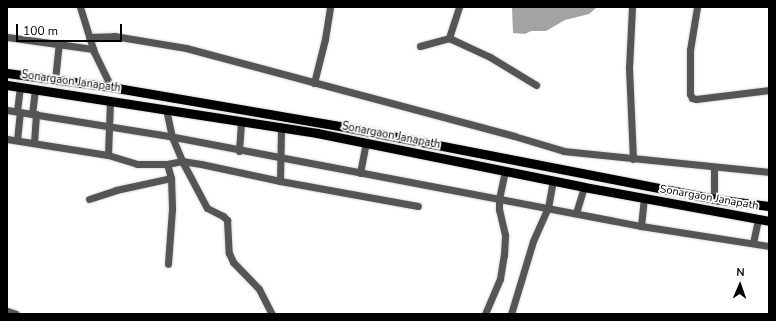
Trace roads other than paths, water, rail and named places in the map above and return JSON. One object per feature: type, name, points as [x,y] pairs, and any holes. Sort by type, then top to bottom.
[{"type":"main road","name":"Sonargaon Janapath","points":[[7,73],[111,88],[350,128],[714,199],[769,206]]},
{"type":"main road","name":"Sonargaon Janapath","points":[[7,85],[241,121],[366,143],[553,181],[769,221]]},
{"type":"main road","points":[[166,109],[167,97]]},
{"type":"street","points":[[80,7],[93,49],[111,88]]},
{"type":"street","points":[[314,83],[325,39],[330,7]]},
{"type":"street","points":[[449,38],[459,7]]},
{"type":"street","points":[[632,7],[629,68],[633,159]]},
{"type":"street","points":[[697,7],[690,50],[690,94],[692,98],[696,99],[769,90]]},
{"type":"street","points":[[89,37],[114,36],[186,48],[514,136],[564,151],[769,172]]},
{"type":"street","points":[[7,38],[93,49]]},
{"type":"street","points":[[420,46],[449,38],[490,57],[536,85]]},
{"type":"street","points":[[54,80],[59,44]]},
{"type":"street","points":[[17,140],[20,87]]},
{"type":"street","points":[[34,143],[35,89]]},
{"type":"street","points":[[108,154],[110,100]]},
{"type":"street","points":[[166,109],[172,137],[182,161],[206,208],[225,218],[229,253],[233,262],[259,289],[272,314]]},
{"type":"street","points":[[7,110],[172,137],[641,226],[769,246]]},
{"type":"street","points":[[240,151],[241,121]]},
{"type":"street","points":[[280,181],[281,128]]},
{"type":"street","points":[[7,139],[108,154],[137,164],[167,164],[182,161],[280,181],[418,206]]},
{"type":"street","points":[[360,173],[366,143]]},
{"type":"street","points":[[167,164],[170,178],[172,209],[168,264]]},
{"type":"street","points":[[714,167],[714,199]]},
{"type":"street","points":[[485,314],[500,279],[504,255],[505,235],[499,210],[499,199],[506,171]]},
{"type":"street","points":[[89,199],[116,190],[170,178]]},
{"type":"street","points":[[511,314],[533,241],[548,208],[553,181]]},
{"type":"street","points":[[576,213],[584,187]]},
{"type":"street","points":[[641,226],[644,198]]},
{"type":"street","points":[[753,243],[758,219]]},
{"type":"street","points":[[7,311],[16,314]]}]
